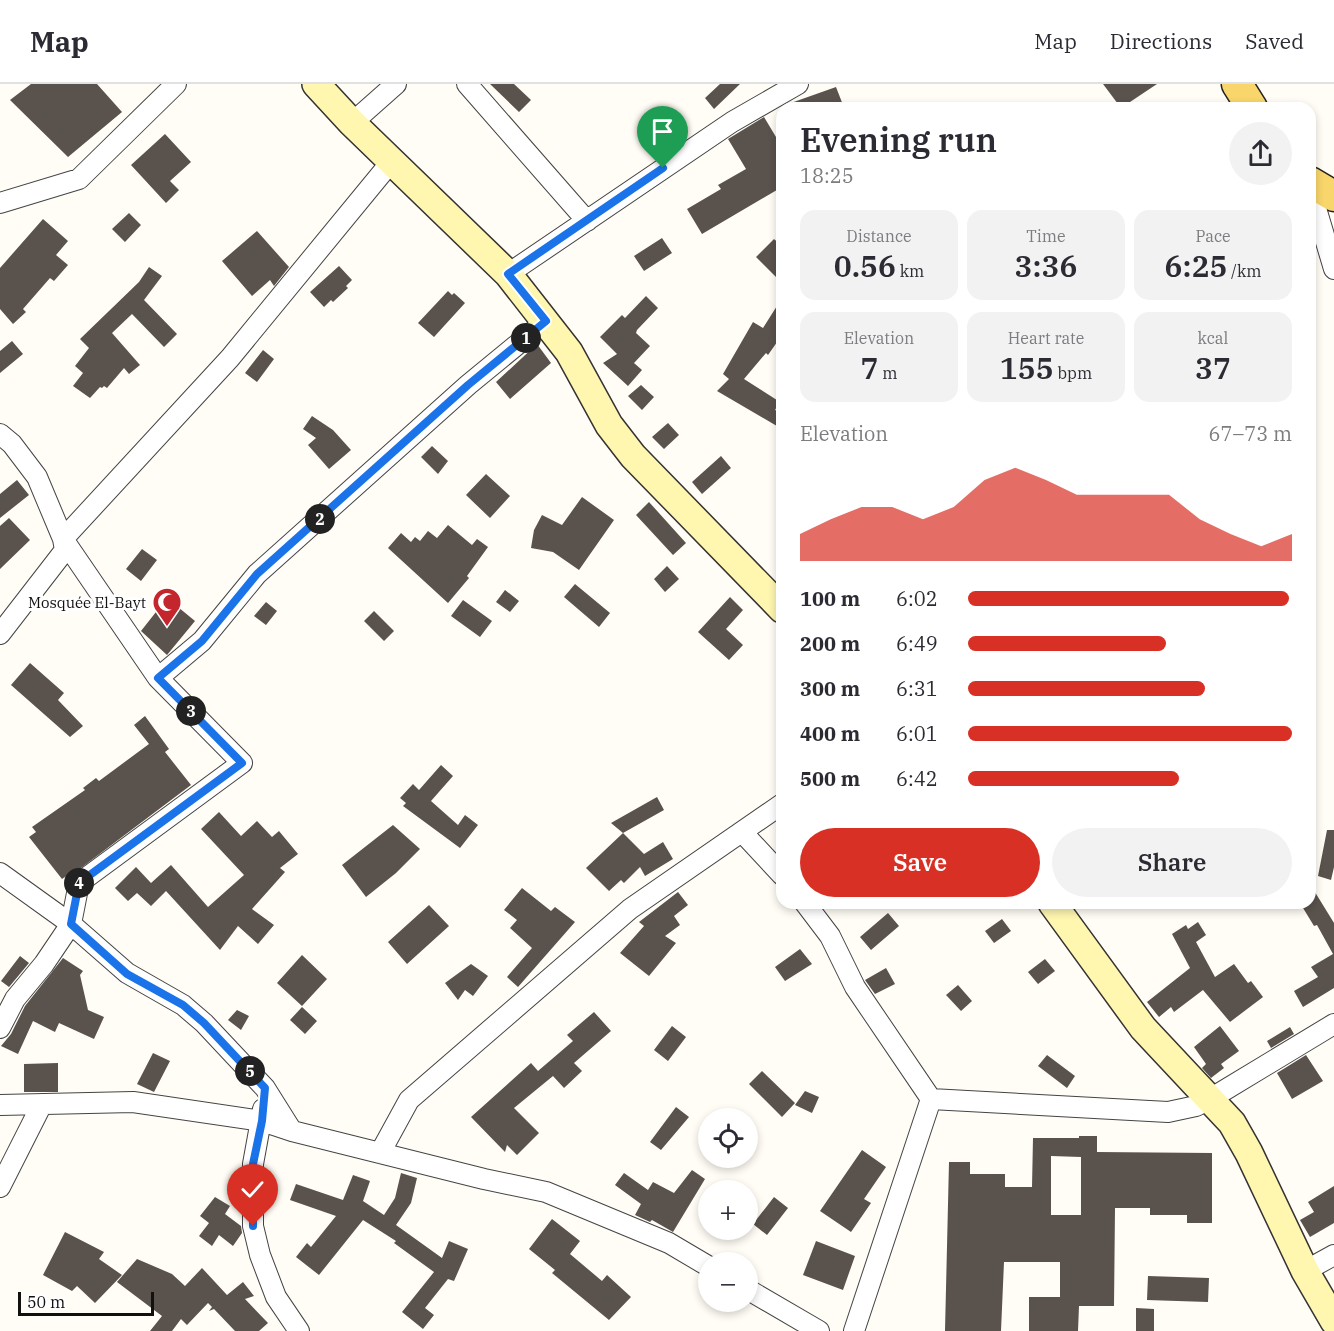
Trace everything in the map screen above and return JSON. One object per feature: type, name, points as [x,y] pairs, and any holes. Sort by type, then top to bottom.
[{"type":"main road","points":[[1237,84],[1248,102]]},
{"type":"main road","points":[[1316,186],[1334,196]]},
{"type":"street","points":[[0,203],[79,179],[176,84]]},
{"type":"street","points":[[316,84],[391,162],[508,274],[569,352],[609,425],[633,456],[776,603]]},
{"type":"street","points":[[352,123],[396,84]]},
{"type":"street","points":[[467,84],[587,221]]},
{"type":"street","points":[[508,274],[732,122],[796,84]]},
{"type":"street","points":[[63,538],[230,358],[391,162]]},
{"type":"street","points":[[1316,208],[1334,269]]},
{"type":"street","points":[[158,678],[202,641],[257,574],[468,385],[546,321]]},
{"type":"street","points":[[0,434],[12,444],[37,477],[63,538],[158,678],[242,763],[79,883],[71,924],[15,999],[0,1028]]},
{"type":"street","points":[[0,634],[65,550],[63,538]]},
{"type":"street","points":[[380,1153],[409,1100],[630,909],[776,808]]},
{"type":"street","points":[[742,832],[776,869]]},
{"type":"street","points":[[0,873],[71,924],[127,974],[183,1005],[204,1023],[265,1088],[292,1131]]},
{"type":"street","points":[[810,909],[830,936],[855,987],[931,1099]]},
{"type":"street","points":[[1056,909],[1143,1028],[1232,1123],[1249,1153],[1305,1271],[1334,1321]]},
{"type":"street","points":[[931,1099],[1168,1112],[1196,1106],[1210,1099],[1334,1024]]},
{"type":"street","points":[[265,1088],[262,1121],[253,1164],[253,1226],[260,1255],[276,1297],[299,1331]]},
{"type":"street","points":[[854,1331],[931,1099]]},
{"type":"street","points":[[0,1105],[133,1102],[262,1121],[292,1131],[484,1179],[546,1192],[669,1243],[698,1260]]},
{"type":"street","points":[[0,1187],[42,1104]]},
{"type":"street","points":[[1305,1271],[1334,1255]]},
{"type":"street","points":[[758,1295],[819,1331]]},
{"type":"building","points":[[31,84],[97,84],[122,112],[68,157],[10,100]]},
{"type":"building","points":[[490,84],[514,84],[531,100],[519,112]]},
{"type":"building","points":[[720,84],[740,84],[714,109],[705,98]]},
{"type":"building","points":[[1103,84],[1157,84],[1130,102],[1116,102]]},
{"type":"building","points":[[836,87],[842,102],[794,102]]},
{"type":"building","points":[[764,117],[776,137],[776,191],[702,234],[687,209],[721,189],[718,185],[746,169],[728,139]]},
{"type":"building","points":[[165,134],[191,162],[170,181],[179,190],[166,203],[131,165]]},
{"type":"building","points":[[129,213],[141,225],[125,242],[112,229]]},
{"type":"building","points":[[43,219],[68,241],[56,255],[68,265],[54,281],[50,278],[23,309],[26,312],[13,324],[0,309],[0,268]]},
{"type":"building","points":[[257,231],[289,267],[274,286],[270,280],[252,296],[222,261]]},
{"type":"building","points":[[662,238],[672,253],[644,271],[634,256]]},
{"type":"building","points":[[774,239],[776,241],[776,277],[756,257]]},
{"type":"building","points":[[339,266],[352,280],[346,286],[348,288],[324,307],[310,292]]},
{"type":"building","points":[[149,267],[162,276],[144,300],[177,334],[164,347],[132,314],[112,333],[140,365],[129,374],[124,368],[107,388],[100,387],[90,398],[73,386],[83,373],[75,366],[89,348],[80,339],[139,282]]},
{"type":"building","points":[[448,291],[452,295],[454,293],[465,303],[434,337],[418,323]]},
{"type":"building","points":[[646,296],[658,308],[637,330],[636,333],[650,346],[634,363],[642,370],[628,386],[603,363],[617,354],[600,337],[622,315],[625,318]]},
{"type":"building","points":[[776,307],[776,344],[744,379],[776,399],[776,425],[717,391],[729,379],[723,374],[753,322],[763,328]]},
{"type":"building","points":[[12,341],[23,354],[0,373],[0,351]]},
{"type":"building","points":[[537,344],[551,363],[510,399],[496,382]]},
{"type":"building","points":[[263,350],[274,359],[257,382],[245,373]]},
{"type":"building","points":[[641,385],[654,397],[642,410],[628,396]]},
{"type":"building","points":[[312,416],[333,430],[351,450],[329,469],[308,445],[316,438],[303,429]]},
{"type":"building","points":[[668,423],[679,435],[664,449],[652,437]]},
{"type":"building","points":[[432,446],[448,461],[438,474],[421,457]]},
{"type":"building","points":[[721,456],[731,468],[702,494],[692,482]]},
{"type":"building","points":[[486,474],[510,496],[490,518],[466,495]]},
{"type":"building","points":[[17,480],[29,495],[0,518],[0,494]]},
{"type":"building","points":[[582,497],[614,520],[579,570],[553,552],[531,548],[534,530],[542,515],[562,525]]},
{"type":"building","points":[[649,502],[686,543],[673,555],[636,515]]},
{"type":"building","points":[[9,518],[30,540],[0,569],[0,526]]},
{"type":"building","points":[[448,525],[472,545],[477,539],[488,547],[467,576],[469,578],[448,603],[388,548],[401,533],[411,542],[415,537],[420,541],[428,531],[437,538]]},
{"type":"building","points":[[142,549],[157,560],[141,581],[126,569]]},
{"type":"building","points":[[667,566],[679,579],[665,592],[654,579]]},
{"type":"building","points":[[575,584],[610,613],[599,627],[564,597]]},
{"type":"building","points":[[505,590],[519,601],[510,612],[496,602]]},
{"type":"building","points":[[730,597],[743,610],[726,629],[743,645],[729,660],[698,632]]},
{"type":"building","name":"Mosquée El-Bayt","points":[[167,598],[195,621],[167,655],[141,631]]},
{"type":"building","points":[[463,600],[492,621],[480,637],[451,616]]},
{"type":"building","points":[[266,602],[277,611],[266,625],[254,616]]},
{"type":"building","points":[[374,611],[394,631],[384,641],[364,621]]},
{"type":"building","points":[[30,663],[64,693],[58,700],[83,726],[70,737],[11,685]]},
{"type":"building","points":[[145,716],[169,749],[165,752],[191,785],[69,877],[68,875],[62,879],[29,837],[36,832],[32,827],[85,790],[83,788],[96,778],[99,781],[149,744],[134,725]]},
{"type":"building","points":[[441,765],[453,776],[431,801],[458,825],[465,815],[478,825],[460,848],[403,806],[406,803],[400,798],[413,784],[419,790]]},
{"type":"building","points":[[657,797],[664,810],[623,833],[611,823]]},
{"type":"building","points":[[219,812],[241,836],[257,821],[272,837],[279,831],[298,854],[280,868],[285,872],[252,909],[274,925],[258,944],[238,926],[220,950],[166,891],[151,906],[137,893],[128,901],[115,888],[136,867],[151,883],[171,865],[208,907],[244,875],[201,829]]},
{"type":"building","points":[[393,825],[420,849],[396,873],[366,897],[342,865]]},
{"type":"building","points":[[1327,830],[1334,830],[1334,867],[1331,880],[1318,876]]},
{"type":"building","points":[[623,833],[644,854],[663,842],[673,859],[645,876],[640,867],[624,883],[621,880],[609,891],[586,868]]},
{"type":"building","points":[[522,888],[551,911],[555,907],[575,922],[518,987],[507,977],[532,948],[510,928],[517,920],[504,910]]},
{"type":"building","points":[[678,892],[688,905],[674,916],[680,925],[665,936],[676,943],[649,976],[620,953],[644,926],[639,922]]},
{"type":"building","points":[[1316,894],[1334,923],[1334,988],[1303,1007],[1294,991],[1318,977],[1311,967],[1333,954],[1317,925],[1314,926],[1304,909],[1316,909]]},
{"type":"building","points":[[429,905],[449,926],[407,964],[388,942]]},
{"type":"building","points":[[888,913],[899,926],[871,950],[860,937]]},
{"type":"building","points":[[1002,919],[1011,931],[994,943],[985,931]]},
{"type":"building","points":[[1198,922],[1206,935],[1196,942],[1215,977],[1234,964],[1248,983],[1251,981],[1263,997],[1230,1022],[1203,990],[1174,1012],[1171,1007],[1159,1017],[1147,1002],[1190,968],[1172,934],[1186,925],[1188,929]]},
{"type":"building","points":[[800,949],[812,964],[785,981],[775,967]]},
{"type":"building","points":[[302,955],[327,979],[302,1006],[277,983]]},
{"type":"building","points":[[20,956],[29,963],[9,987],[1,981]]},
{"type":"building","points":[[63,958],[83,971],[80,975],[88,1010],[104,1017],[94,1039],[59,1023],[55,1032],[33,1021],[18,1054],[1,1046],[11,1034],[25,1006]]},
{"type":"building","points":[[1045,959],[1055,971],[1038,984],[1028,972]]},
{"type":"building","points":[[471,964],[488,976],[473,996],[465,990],[458,1000],[445,983]]},
{"type":"building","points":[[886,968],[895,984],[875,994],[865,980]]},
{"type":"building","points":[[958,985],[972,1001],[961,1011],[946,995]]},
{"type":"building","points":[[302,1007],[317,1021],[305,1034],[290,1020]]},
{"type":"building","points":[[237,1010],[249,1016],[241,1030],[228,1020]]},
{"type":"building","points":[[594,1012],[611,1031],[574,1063],[582,1071],[564,1088],[553,1076],[514,1108],[539,1133],[517,1155],[507,1145],[505,1152],[471,1117],[531,1063],[538,1071],[573,1041],[567,1035]]},
{"type":"building","points":[[672,1026],[686,1037],[668,1061],[654,1050]]},
{"type":"building","points":[[1220,1026],[1239,1051],[1221,1064],[1224,1068],[1211,1078],[1202,1068],[1206,1064],[1194,1047]]},
{"type":"building","points":[[1290,1027],[1294,1034],[1271,1048],[1267,1041]]},
{"type":"building","points":[[153,1053],[170,1061],[154,1092],[137,1084]]},
{"type":"building","points":[[1047,1055],[1075,1076],[1067,1088],[1038,1066]]},
{"type":"building","points":[[1306,1055],[1323,1081],[1292,1099],[1277,1073]]},
{"type":"building","points":[[58,1063],[58,1092],[24,1092],[24,1064]]},
{"type":"building","points":[[762,1071],[795,1103],[782,1117],[749,1084]]},
{"type":"building","points":[[805,1091],[819,1097],[812,1113],[795,1105]]},
{"type":"building","points":[[676,1107],[689,1117],[661,1150],[650,1142]]},
{"type":"building","points":[[1079,1136],[1097,1136],[1097,1152],[1212,1153],[1212,1223],[1187,1223],[1187,1215],[1150,1215],[1150,1208],[1115,1208],[1114,1306],[1079,1306],[1078,1331],[1029,1331],[1029,1297],[1060,1297],[1060,1262],[1004,1262],[1001,1331],[945,1331],[949,1162],[970,1162],[970,1174],[1005,1174],[1005,1187],[1032,1187],[1033,1138],[1079,1138]],"holes":[[[1051,1156],[1081,1157],[1081,1215],[1051,1215]]]},
{"type":"building","points":[[862,1150],[886,1167],[864,1199],[871,1203],[851,1232],[820,1211]]},
{"type":"building","points":[[692,1170],[705,1179],[698,1180],[698,1191],[673,1232],[652,1220],[650,1222],[635,1215],[641,1204],[615,1185],[624,1173],[648,1190],[653,1182],[674,1193]]},
{"type":"building","points":[[401,1173],[417,1178],[411,1203],[396,1225],[442,1258],[449,1241],[468,1249],[454,1281],[448,1279],[425,1308],[434,1315],[423,1329],[402,1312],[434,1272],[394,1243],[396,1241],[363,1220],[319,1275],[296,1257],[307,1243],[311,1247],[336,1216],[290,1200],[296,1184],[343,1200],[353,1175],[370,1181],[363,1201],[384,1215],[395,1198]]},
{"type":"building","points":[[1334,1186],[1334,1223],[1310,1237],[1300,1220],[1314,1212],[1308,1202]]},
{"type":"building","points":[[215,1197],[230,1206],[225,1214],[241,1226],[242,1233],[233,1246],[219,1235],[212,1246],[199,1236],[209,1223],[200,1216]]},
{"type":"building","points":[[774,1197],[788,1208],[767,1235],[758,1228],[758,1218]]},
{"type":"building","points":[[552,1219],[580,1241],[570,1254],[602,1281],[607,1275],[631,1297],[609,1320],[552,1273],[555,1270],[529,1249]]},
{"type":"building","points":[[65,1232],[104,1252],[99,1259],[122,1275],[95,1303],[77,1286],[72,1291],[43,1275]]},
{"type":"building","points":[[816,1241],[855,1256],[843,1290],[803,1275]]},
{"type":"building","points":[[137,1259],[172,1274],[185,1286],[202,1268],[227,1295],[243,1282],[254,1296],[245,1299],[268,1323],[259,1331],[235,1331],[214,1309],[209,1311],[212,1307],[208,1303],[187,1325],[181,1319],[172,1331],[150,1331],[162,1316],[117,1282]]},
{"type":"building","points":[[1148,1276],[1209,1278],[1208,1302],[1147,1300]]},
{"type":"building","points":[[1136,1308],[1154,1309],[1154,1331],[1136,1331]]},
{"type":"place","name":"Mosquée El-Bayt","points":[[167,628]]},
{"type":"route","points":[[253,1226],[253,1164],[262,1121],[265,1088],[204,1023],[183,1005],[127,974],[71,924],[79,883],[242,763],[158,678],[202,641],[257,574],[281,555],[468,385],[546,321],[508,274],[663,168]]}]
